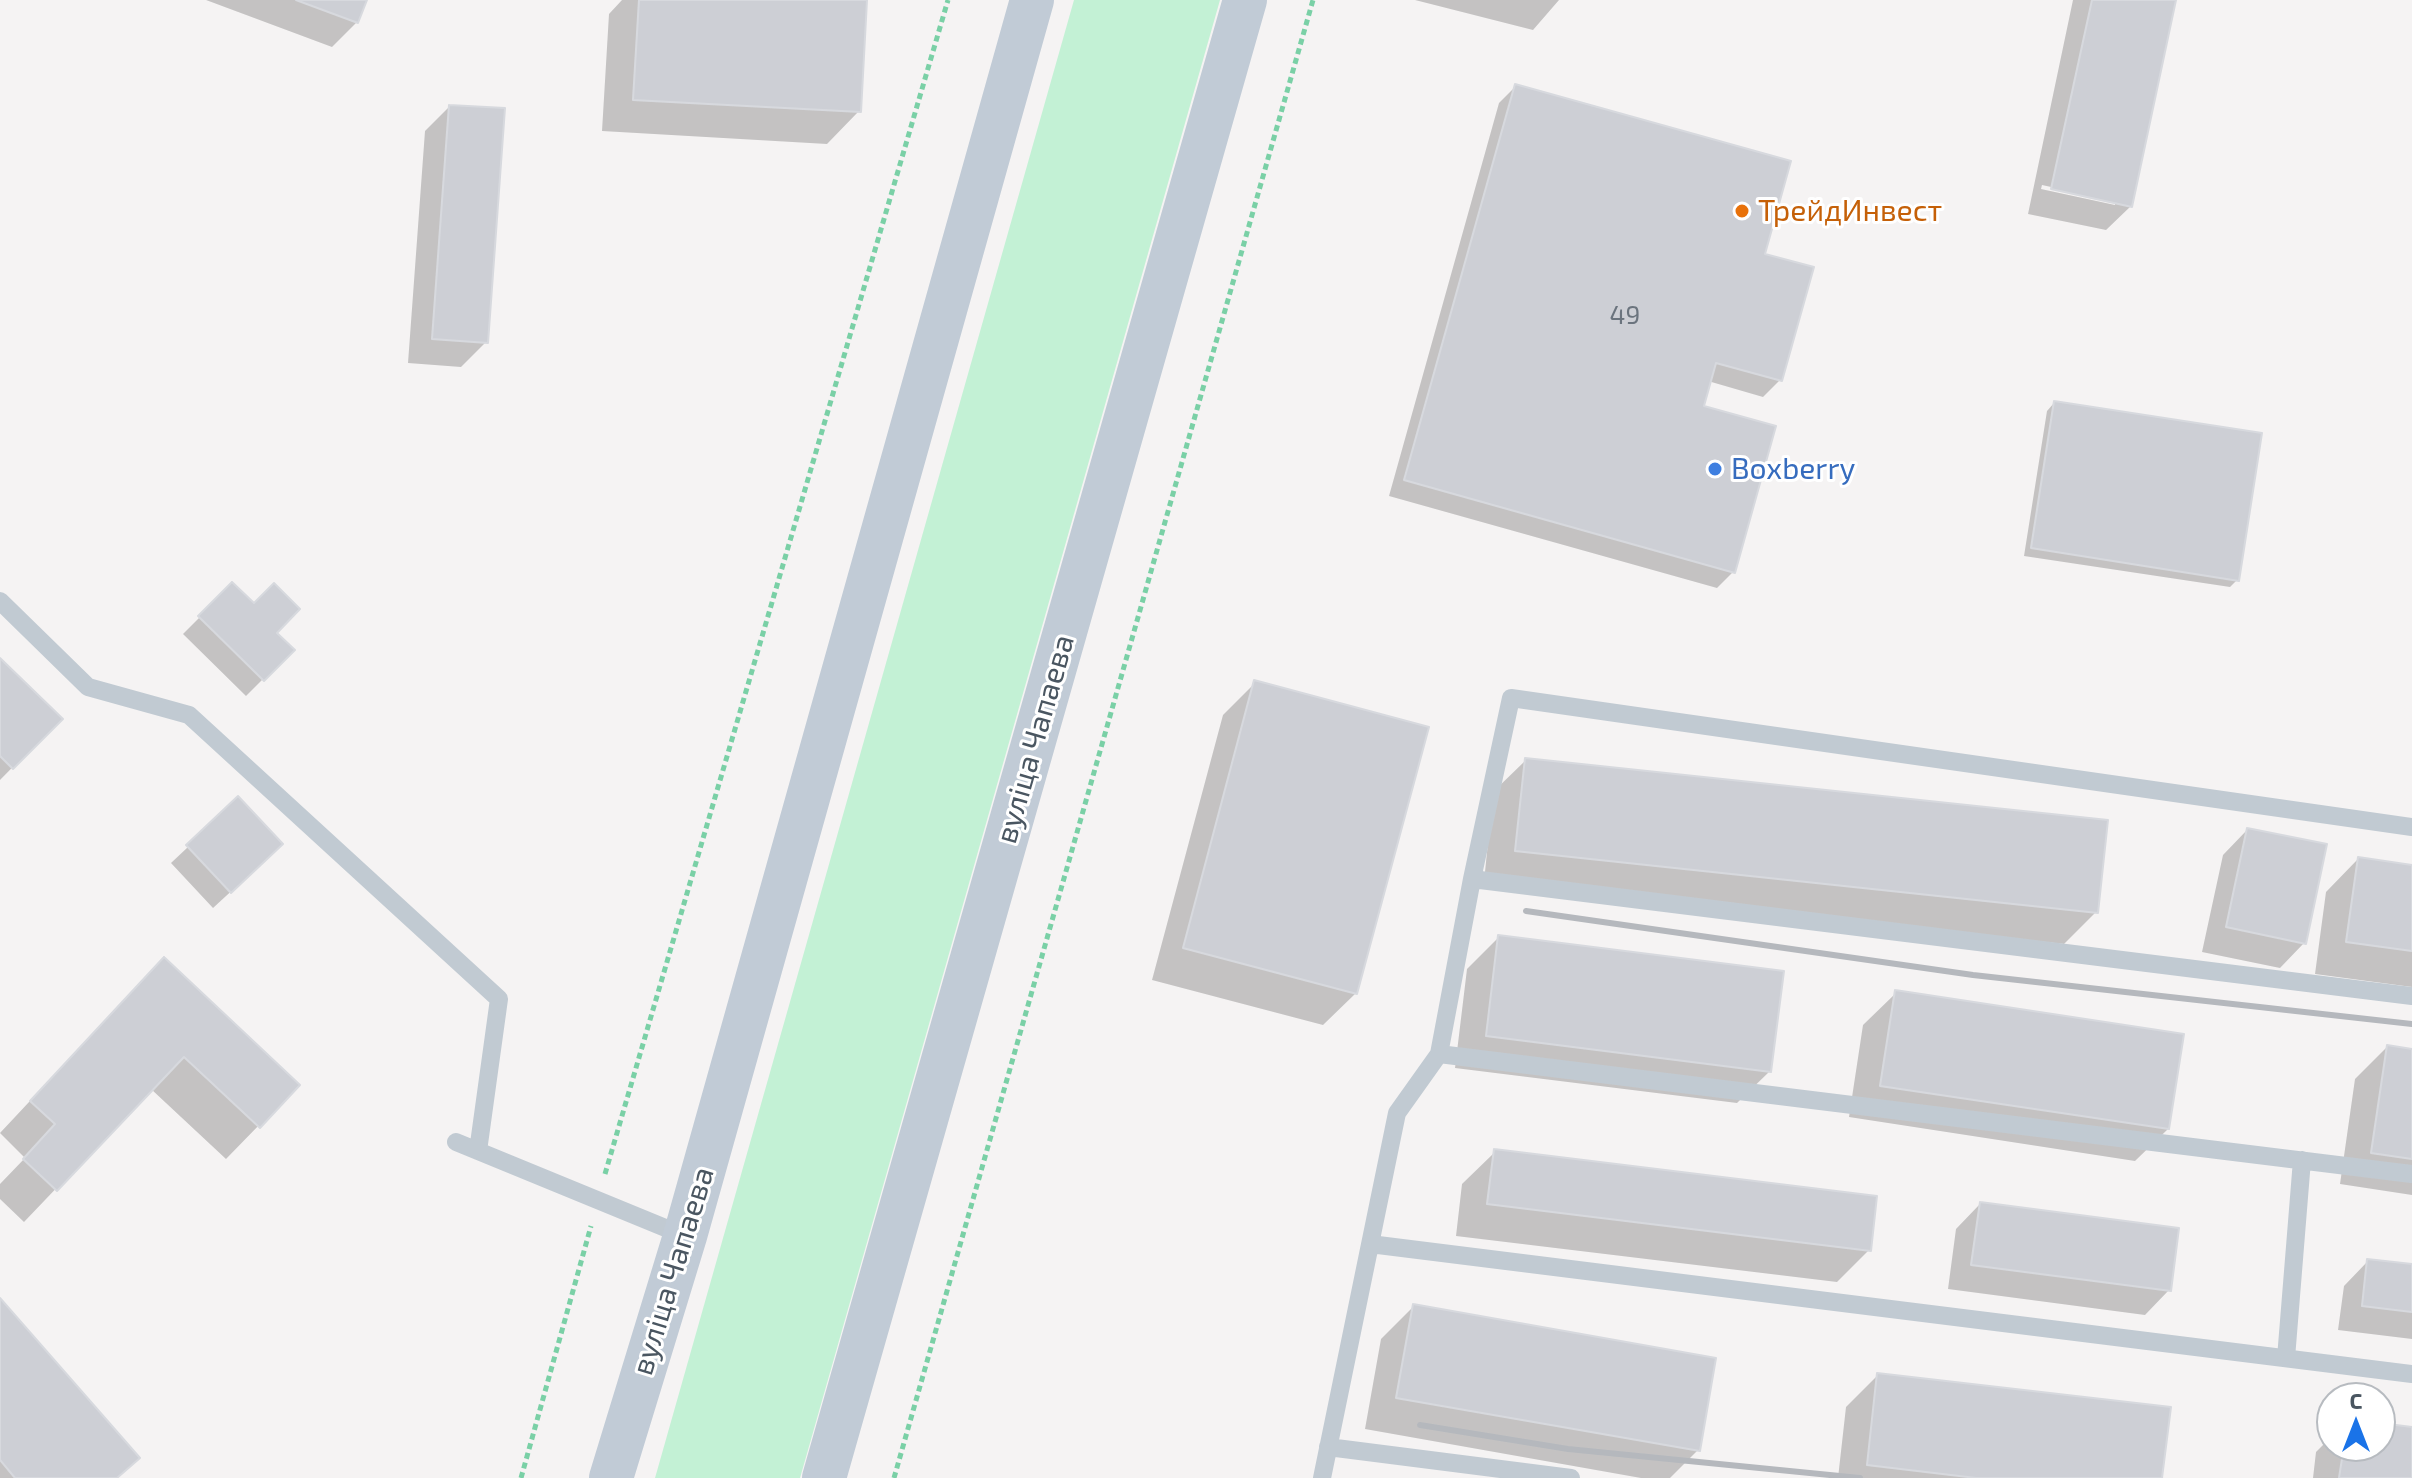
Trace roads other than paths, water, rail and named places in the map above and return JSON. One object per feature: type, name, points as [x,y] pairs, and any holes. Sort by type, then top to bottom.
[{"type":"main road","name":"вуліца Чапаева","points":[[611,1478],[685,1236],[1032,0]]},
{"type":"main road","name":"вуліца Чапаева","points":[[824,1478],[1245,0]]},
{"type":"lane","points":[[0,601],[88,687],[189,715],[499,999],[478,1151]]},
{"type":"lane","points":[[1322,1478],[1397,1113],[1439,1054],[1511,698],[2412,827]]},
{"type":"lane","points":[[1472,879],[2412,996]]},
{"type":"lane","points":[[1439,1054],[2412,1174]]},
{"type":"lane","points":[[456,1142],[685,1236]]},
{"type":"lane","points":[[2286,1358],[2302,1160]]},
{"type":"lane","points":[[1370,1244],[2412,1374]]},
{"type":"lane","points":[[1328,1447],[1571,1478]]},
{"type":"railway","points":[[1526,911],[1973,975],[2412,1024]]},
{"type":"railway","points":[[1420,1425],[1568,1449],[1860,1478]]},
{"type":"place","name":"ТрейдИнвест","points":[[1742,211]]},
{"type":"place","name":"Boxberry","points":[[1715,469]]}]
